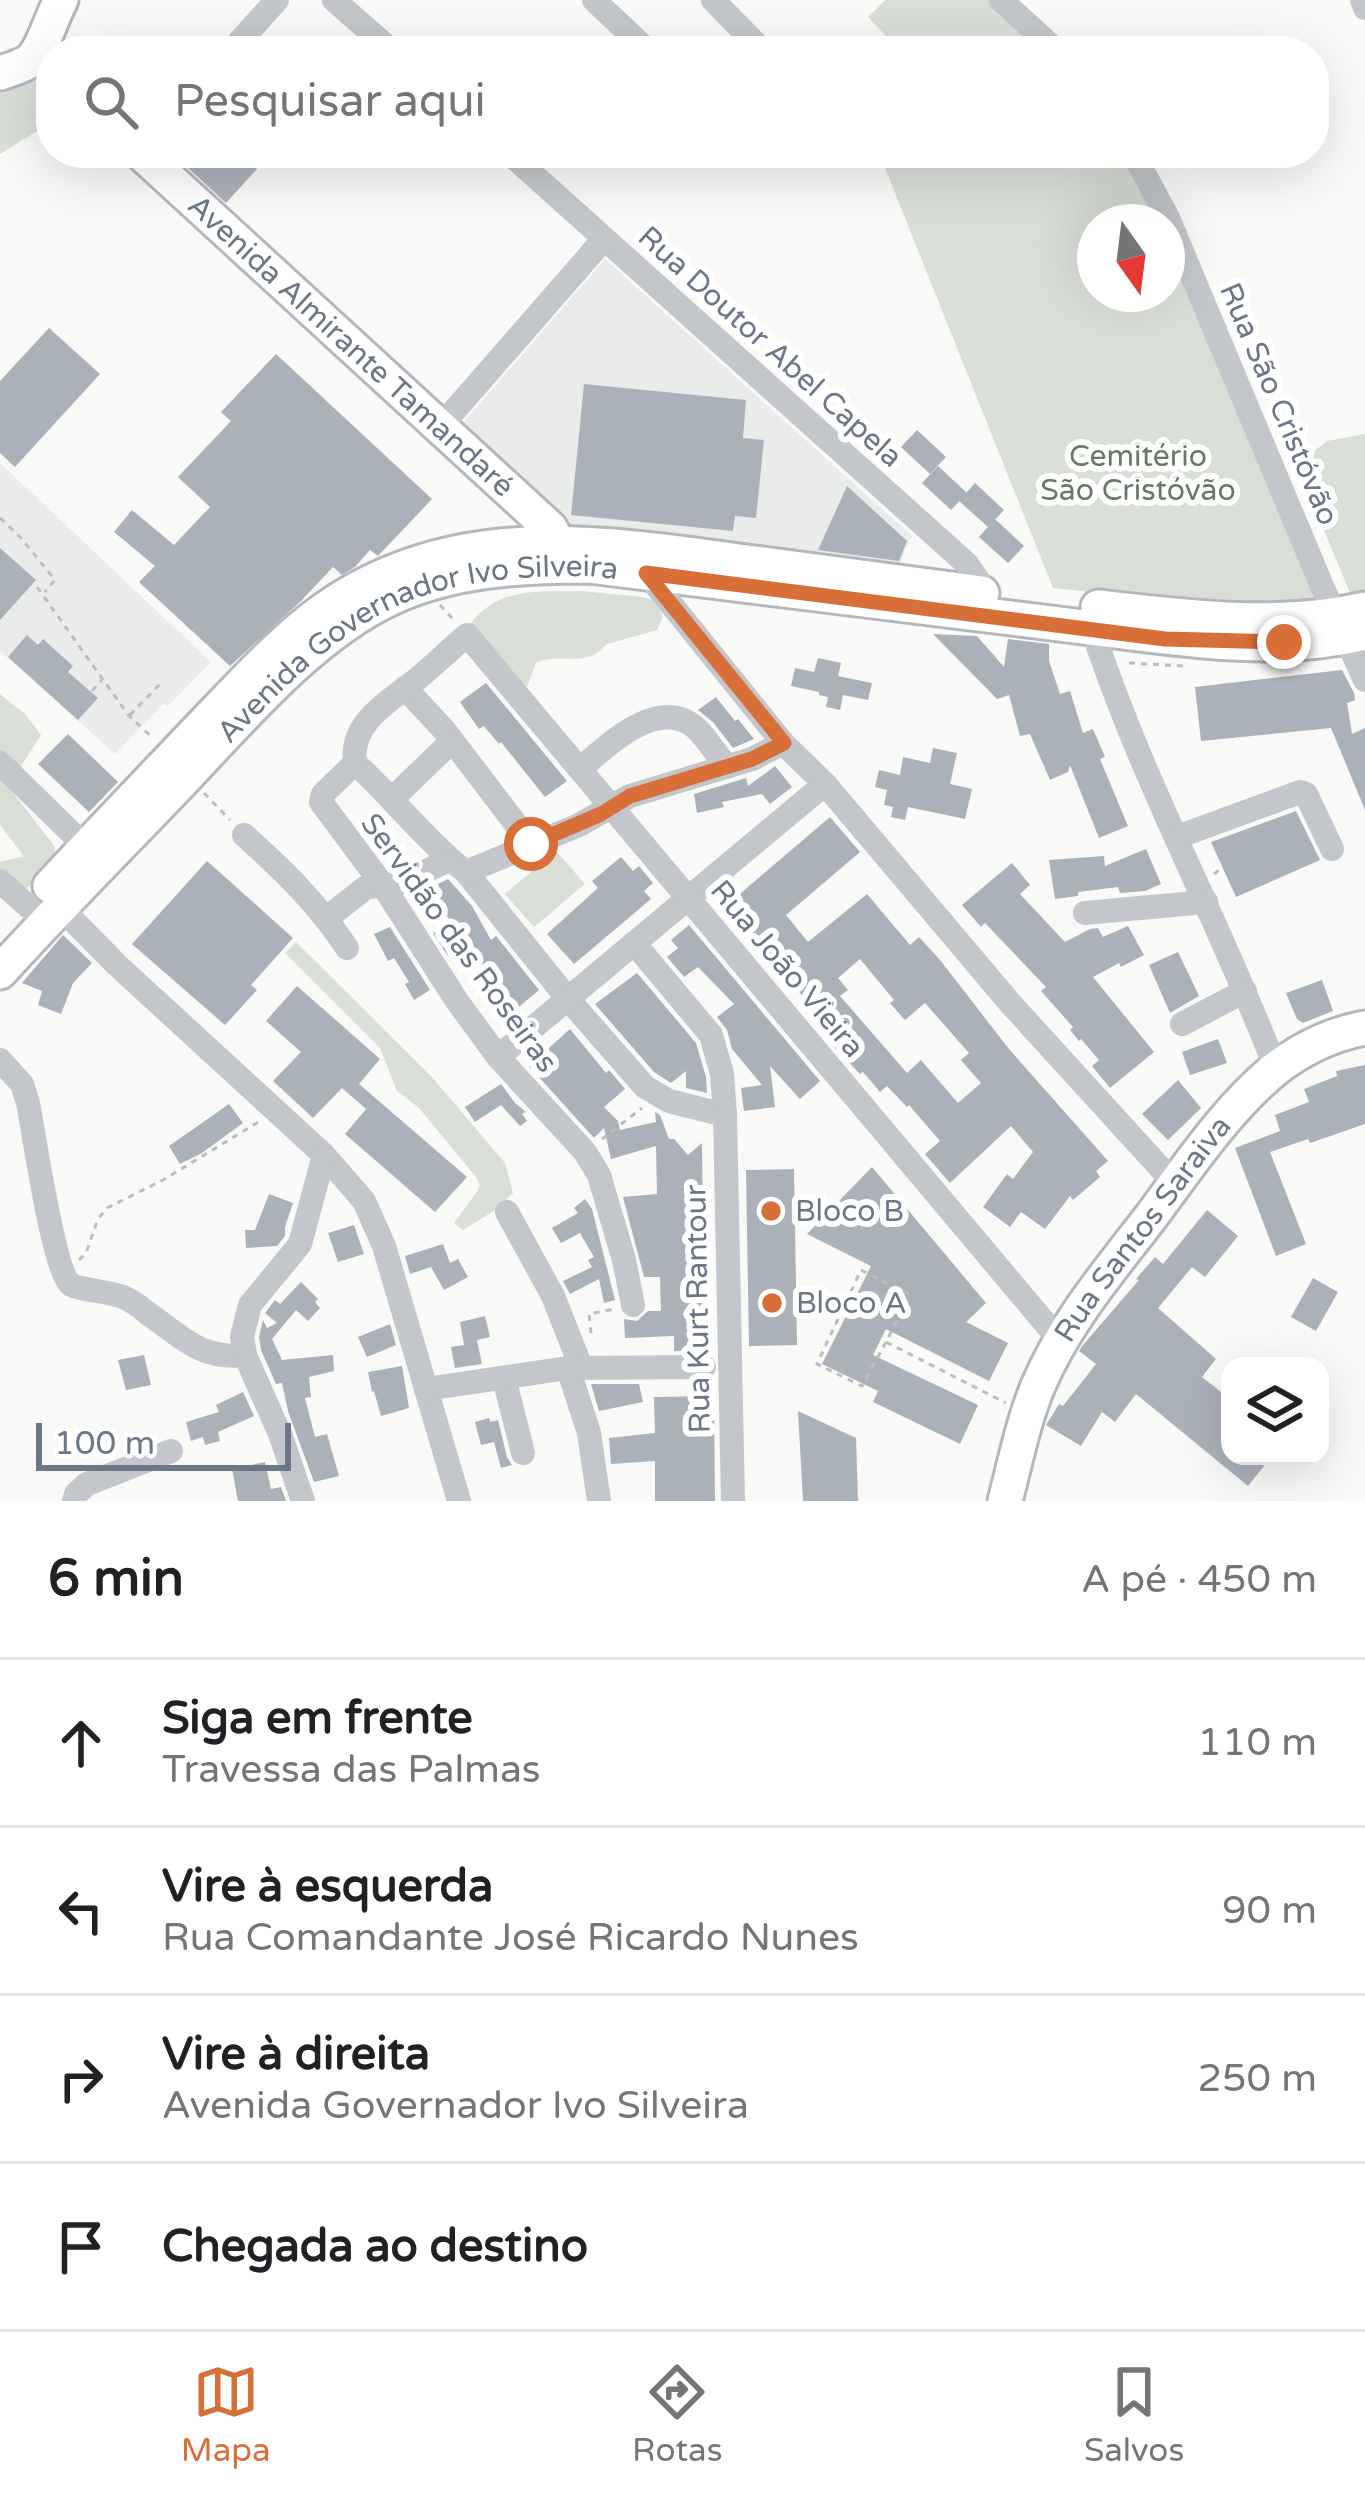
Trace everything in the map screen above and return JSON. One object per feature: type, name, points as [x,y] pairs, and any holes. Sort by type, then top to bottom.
[{"type":"main road","points":[[41,36],[61,0]]},
{"type":"main road","name":"Avenida Almirante Tamandaré","points":[[157,168],[441,426],[550,528],[558,542]]},
{"type":"main road","name":"Avenida Governador Ivo Silveira","points":[[0,941],[45,908],[245,698],[288,638],[353,591],[400,569],[472,549],[558,542],[627,546],[1165,639],[1233,643],[1354,624]]},
{"type":"main road","name":"Avenida Governador Ivo Silveira","points":[[0,971],[86,847],[173,755],[363,615],[397,595],[452,579],[535,566],[590,566],[979,604],[1354,624]]},
{"type":"main road","name":"Rua Santos Saraiva","points":[[1005,1501],[1037,1387],[1060,1342],[1175,1184],[1226,1118],[1276,1069],[1313,1045],[1365,1028]]},
{"type":"street","points":[[245,36],[277,0]]},
{"type":"street","points":[[334,0],[375,36]]},
{"type":"street","points":[[594,0],[632,36]]},
{"type":"street","points":[[712,0],[748,36]]},
{"type":"street","points":[[1001,0],[1041,36]]},
{"type":"street","name":"Rua Doutor Abel Capela","points":[[526,168],[967,564],[978,580],[979,604]]},
{"type":"street","name":"Rua São Cristóvão","points":[[1141,168],[1354,624],[1365,680]]},
{"type":"street","points":[[441,426],[604,238]]},
{"type":"street","points":[[646,573],[784,743],[1175,1184]]},
{"type":"street","points":[[1092,628],[1276,1069]]},
{"type":"street","points":[[467,635],[367,721],[354,742],[355,763],[458,866],[636,1078],[669,1101],[725,1115]]},
{"type":"street","name":"Rua João Vieira","points":[[467,635],[1060,1342]]},
{"type":"street","points":[[405,688],[531,844]]},
{"type":"street","points":[[580,770],[628,727],[667,717],[695,728],[727,767]]},
{"type":"street","points":[[393,798],[451,742]]},
{"type":"street","points":[[327,918],[365,888],[403,882],[531,844],[645,790],[752,759],[784,743]]},
{"type":"street","points":[[0,763],[86,847]]},
{"type":"street","name":"Servidão das Roseiras","points":[[355,763],[323,794],[322,808],[382,884],[498,1057],[585,1152],[599,1174],[633,1305]]},
{"type":"street","points":[[498,1057],[825,784]]},
{"type":"street","points":[[1177,837],[1300,792],[1306,794],[1332,849]]},
{"type":"street","points":[[244,835],[291,878],[347,948]]},
{"type":"street","points":[[0,881],[45,908],[116,964],[353,1187],[375,1222],[459,1501]]},
{"type":"street","points":[[1085,913],[1206,902]]},
{"type":"street","name":"Rua Kurt Rantour","points":[[634,943],[711,1035],[722,1074],[733,1501]]},
{"type":"street","points":[[1182,1024],[1245,991]]},
{"type":"street","points":[[0,1060],[22,1084],[28,1103],[64,1275],[74,1287],[122,1296],[214,1356],[244,1355]]},
{"type":"street","points":[[302,1501],[280,1434],[244,1355],[242,1336],[250,1305],[300,1244],[323,1155]]},
{"type":"street","points":[[507,1212],[553,1296],[582,1367],[599,1501]]},
{"type":"street","points":[[426,1389],[582,1367],[704,1367]]},
{"type":"street","points":[[504,1378],[524,1453]]},
{"type":"street","points":[[74,1501],[86,1484],[171,1451]]},
{"type":"path","points":[[0,518],[56,580],[44,593]]},
{"type":"path","points":[[37,587],[129,716],[173,755]]},
{"type":"path","points":[[435,598],[467,635]]},
{"type":"path","points":[[1115,662],[1182,666]]},
{"type":"path","points":[[92,691],[103,679]]},
{"type":"path","points":[[129,716],[160,684]]},
{"type":"path","points":[[196,784],[244,835]]},
{"type":"path","points":[[585,1152],[658,1096]]},
{"type":"path","points":[[64,1275],[82,1258],[107,1208],[272,1114]]},
{"type":"path","points":[[861,1270],[910,1295],[886,1342],[862,1386],[817,1364],[861,1270]]},
{"type":"path","points":[[582,1367],[589,1314],[633,1305]]},
{"type":"path","points":[[886,1342],[1018,1408]]},
{"type":"shaded area","points":[[605,259],[912,536],[897,569],[567,525],[463,423]]},
{"type":"shaded area","points":[[0,463],[211,662],[115,754],[0,651]]},
{"type":"green space","points":[[885,0],[995,0],[1035,36],[886,36],[868,17]]},
{"type":"green space","points":[[29,76],[36,80],[36,132],[0,154],[0,80]]},
{"type":"green space","name":"Cemitério São Cristóvão","points":[[885,168],[1133,168],[1154,204],[1077,204],[1077,312],[1185,312],[1185,272],[1322,603],[1204,604],[1053,588]]},
{"type":"green space","points":[[1365,434],[1365,596],[1350,593],[1297,465],[1327,441]]},
{"type":"green space","points":[[581,591],[656,601],[663,617],[657,630],[607,644],[590,656],[536,663],[523,697],[469,625],[506,597]]},
{"type":"green space","points":[[0,694],[41,735],[8,786],[55,847],[55,857],[23,892],[0,895],[0,862],[24,856],[0,825]]},
{"type":"green space","points":[[556,851],[585,884],[534,927],[505,894]]},
{"type":"green space","points":[[296,942],[431,1076],[505,1163],[513,1193],[497,1209],[463,1230],[454,1223],[478,1190],[476,1177],[419,1108],[397,1091],[380,1048],[285,953]]},
{"type":"building","points":[[188,168],[256,168],[226,203]]},
{"type":"building","points":[[49,328],[100,374],[15,467],[0,453],[0,381]]},
{"type":"building","points":[[276,354],[432,499],[378,556],[370,550],[342,575],[333,567],[230,666],[139,582],[155,566],[114,532],[132,510],[174,545],[210,507],[178,477],[231,421],[221,412]]},
{"type":"building","points":[[584,384],[746,400],[743,438],[764,440],[756,518],[735,516],[733,531],[571,515]]},
{"type":"building","points":[[917,430],[946,457],[930,474],[901,447]]},
{"type":"building","points":[[938,466],[967,493],[951,510],[922,483]]},
{"type":"building","points":[[975,483],[1004,510],[988,527],[959,501]]},
{"type":"building","points":[[847,486],[907,541],[899,561],[818,550]]},
{"type":"building","points":[[995,519],[1024,546],[1008,563],[979,537]]},
{"type":"building","points":[[0,548],[36,580],[0,620]]},
{"type":"building","points":[[933,634],[977,636],[1004,667],[1008,639],[1049,644],[1049,661],[1060,694],[1070,691],[1083,733],[1093,729],[1128,826],[1099,838],[1070,765],[1068,772],[1050,780],[1030,734],[1020,736],[1009,695],[997,699]]},
{"type":"building","points":[[27,635],[38,645],[43,639],[73,666],[68,672],[98,698],[78,720],[8,657]]},
{"type":"building","points":[[818,658],[841,663],[838,676],[872,683],[868,700],[843,695],[840,710],[826,707],[828,697],[819,692],[791,686],[795,668],[814,672]]},
{"type":"building","points":[[1342,670],[1354,693],[1355,700],[1347,703],[1352,734],[1365,728],[1365,810],[1331,728],[1201,741],[1195,687]]},
{"type":"building","points":[[486,683],[567,781],[545,797],[501,742],[484,726],[479,729],[460,702]]},
{"type":"building","points":[[716,697],[754,739],[733,748],[698,710]]},
{"type":"building","points":[[68,734],[118,782],[89,812],[38,764]]},
{"type":"building","points":[[933,748],[957,753],[950,784],[972,789],[965,819],[908,807],[905,820],[891,817],[893,807],[884,805],[887,790],[875,787],[879,770],[900,775],[903,757],[930,763]]},
{"type":"building","points":[[775,766],[792,787],[770,804],[762,794],[697,813],[694,794],[746,778],[748,786]]},
{"type":"building","points":[[1296,811],[1320,860],[1236,897],[1211,842]]},
{"type":"building","points":[[830,817],[860,852],[786,915],[808,942],[867,894],[910,945],[919,937],[1108,1161],[1096,1171],[1100,1177],[1073,1200],[1070,1196],[1045,1229],[1021,1212],[1010,1227],[983,1207],[1007,1174],[1013,1179],[1033,1152],[1011,1126],[950,1183],[925,1154],[940,1141],[909,1105],[887,1086],[880,1092],[837,1050],[817,1026],[823,1021],[757,940],[751,945],[721,910]],"holes":[[[860,959],[894,1000],[890,1003],[905,1020],[925,1003],[969,1053],[961,1060],[981,1083],[958,1103],[921,1060],[907,1073],[840,996],[848,990],[838,978]]]},
{"type":"building","points":[[1146,849],[1161,884],[1145,891],[1120,893],[1118,887],[1055,899],[1049,860],[1104,856],[1105,866]]},
{"type":"building","points":[[621,857],[633,871],[639,866],[653,883],[644,891],[651,899],[574,964],[547,934],[598,888],[592,881]]},
{"type":"building","points":[[207,861],[293,938],[251,985],[257,990],[225,1025],[132,944]]},
{"type":"building","points":[[1012,863],[1030,885],[1020,894],[1065,942],[1090,929],[1098,928],[1103,937],[1128,926],[1144,955],[1093,977],[1154,1052],[1110,1088],[1092,1066],[1099,1060],[1041,991],[1046,987],[962,905]]},
{"type":"building","points":[[448,879],[472,906],[491,940],[496,936],[539,990],[513,1012],[495,991],[500,987],[466,946],[447,955],[433,933],[452,924],[430,888]]},
{"type":"building","points":[[689,925],[820,1081],[800,1099],[770,1066],[775,1107],[744,1111],[741,1088],[762,1085],[732,1049],[717,1017],[734,1004],[698,967],[684,977],[667,957],[678,948],[671,940]]},
{"type":"building","points":[[390,927],[430,990],[414,1000],[405,984],[409,982],[394,958],[388,961],[374,934]]},
{"type":"building","points":[[63,935],[92,963],[73,983],[61,1014],[38,1005],[42,991],[22,983]]},
{"type":"building","points":[[1178,952],[1199,996],[1170,1013],[1149,965]]},
{"type":"building","points":[[637,973],[696,1043],[707,1093],[686,1088],[686,1071],[671,1083],[654,1072],[595,1004]]},
{"type":"building","points":[[1322,980],[1333,1011],[1303,1023],[1286,993]]},
{"type":"building","points":[[297,986],[380,1059],[359,1084],[467,1177],[435,1212],[345,1134],[366,1109],[342,1088],[313,1118],[273,1081],[301,1052],[266,1021]]},
{"type":"building","points":[[570,1029],[625,1089],[604,1107],[620,1130],[656,1122],[655,1112],[669,1139],[688,1155],[702,1143],[704,1323],[700,1324],[700,1351],[674,1351],[674,1336],[625,1338],[624,1319],[637,1321],[648,1311],[661,1311],[660,1277],[644,1277],[623,1197],[657,1194],[656,1146],[611,1159],[604,1128],[594,1138],[529,1066]]},
{"type":"building","points":[[1218,1039],[1227,1063],[1190,1075],[1182,1052]]},
{"type":"building","points":[[1365,1065],[1365,1124],[1270,1152],[1306,1244],[1276,1256],[1235,1148],[1280,1131],[1275,1115],[1309,1102],[1304,1089],[1337,1076],[1336,1071]]},
{"type":"building","points":[[1178,1080],[1201,1108],[1168,1140],[1142,1114]]},
{"type":"building","points":[[501,1084],[526,1112],[522,1114],[527,1121],[520,1126],[501,1105],[475,1122],[465,1107]]},
{"type":"building","points":[[229,1104],[243,1123],[180,1164],[169,1146]]},
{"type":"building","points":[[872,1167],[986,1303],[966,1322],[1008,1343],[989,1381],[886,1329],[873,1355],[978,1405],[960,1444],[873,1402],[878,1391],[822,1364],[871,1266],[807,1234]]},
{"type":"building","points":[[794,1169],[797,1345],[749,1346],[746,1170]]},
{"type":"building","points":[[269,1194],[293,1203],[285,1236],[277,1246],[246,1248],[245,1230],[255,1230]]},
{"type":"building","points":[[585,1199],[592,1209],[615,1300],[604,1303],[599,1279],[570,1294],[563,1281],[592,1267],[588,1260],[594,1257],[580,1233],[561,1243],[552,1228],[578,1213],[574,1208]]},
{"type":"building","points":[[1207,1210],[1238,1236],[1205,1277],[1192,1267],[1158,1308],[1216,1359],[1202,1377],[1221,1392],[1221,1464],[1136,1394],[1115,1422],[1102,1412],[1081,1446],[1046,1425],[1096,1364],[1079,1351],[1083,1345],[1155,1257],[1163,1264]]},
{"type":"building","points":[[354,1225],[364,1254],[338,1262],[328,1233]]},
{"type":"building","points":[[443,1244],[450,1263],[458,1259],[468,1277],[444,1290],[431,1267],[410,1274],[405,1256]]},
{"type":"building","points":[[1313,1278],[1338,1292],[1316,1331],[1291,1317]]},
{"type":"building","points":[[301,1282],[318,1299],[320,1308],[308,1321],[296,1310],[272,1339],[282,1360],[333,1355],[334,1371],[309,1377],[311,1397],[305,1398],[315,1437],[327,1434],[339,1476],[314,1482],[282,1383],[276,1384],[259,1337],[263,1320],[267,1328],[277,1323],[265,1313]]},
{"type":"building","points":[[485,1316],[490,1337],[477,1340],[482,1364],[455,1368],[451,1347],[464,1345],[460,1322]]},
{"type":"building","points":[[390,1324],[396,1345],[367,1357],[358,1337]]},
{"type":"building","points":[[144,1355],[151,1385],[126,1390],[118,1360]]},
{"type":"building","points":[[402,1366],[409,1408],[381,1416],[368,1372]]},
{"type":"building","points":[[591,1384],[639,1384],[643,1402],[599,1411]]},
{"type":"building","points":[[243,1392],[254,1416],[218,1432],[220,1441],[205,1445],[203,1437],[191,1441],[186,1422],[219,1412],[216,1405]]},
{"type":"building","points":[[714,1396],[715,1501],[655,1501],[655,1461],[611,1464],[609,1438],[655,1433],[654,1397]]},
{"type":"building","points":[[798,1411],[856,1438],[858,1501],[803,1501]]},
{"type":"building","points":[[489,1418],[490,1422],[498,1420],[512,1465],[501,1468],[494,1442],[481,1445],[475,1422]]},
{"type":"building","points":[[265,1462],[271,1489],[281,1487],[286,1501],[238,1501],[232,1469]]},
{"type":"building","points":[[1222,1465],[1265,1465],[1248,1486]]},
{"type":"place","name":"Bloco B","points":[[771,1211]]},
{"type":"place","name":"Bloco A","points":[[772,1303]]},
{"type":"route","points":[[531,844],[579,825],[630,796],[752,759],[784,743],[646,573],[1165,639],[1284,642]]}]
